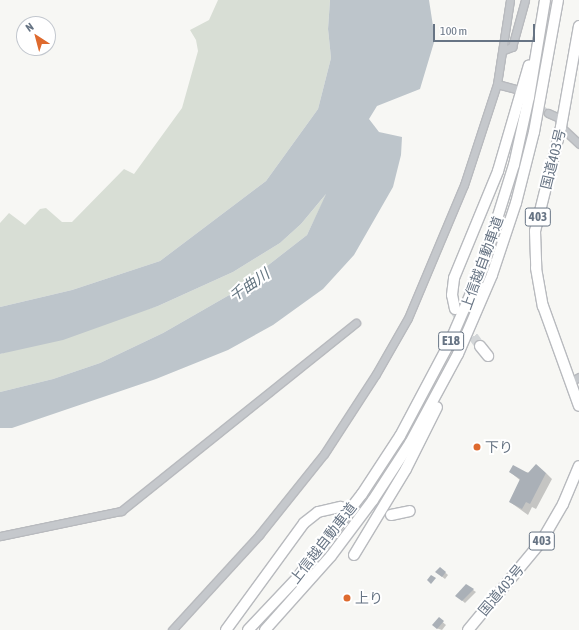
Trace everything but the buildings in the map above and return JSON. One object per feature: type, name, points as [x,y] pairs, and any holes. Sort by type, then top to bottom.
[{"type":"highway","points":[[455,309],[452,294],[454,278],[507,144],[528,66],[542,0]]},
{"type":"highway","name":"上信越自動車道","points":[[248,630],[301,572],[362,494],[404,430],[449,344],[481,270],[512,172],[529,97],[546,0]]},
{"type":"highway","name":"上信越自動車道","points":[[265,630],[331,556],[392,472],[442,384],[479,308],[504,240],[526,168],[541,98],[558,0]]},
{"type":"highway","name":"国道403号","points":[[579,26],[561,127],[535,231],[536,268],[543,306],[576,379],[579,406]]},
{"type":"highway","points":[[354,555],[424,434],[459,360],[479,308]]},
{"type":"highway","points":[[480,346],[488,356]]},
{"type":"highway","name":"国道403号","points":[[468,630],[541,542],[563,504],[579,466]]},
{"type":"highway","points":[[226,630],[304,523],[318,512],[340,507]]},
{"type":"highway","points":[[391,515],[410,510]]},
{"type":"street","points":[[172,630],[284,506],[324,454],[376,374],[408,318],[441,247],[464,186],[497,84],[504,50],[510,0]]},
{"type":"street","points":[[504,50],[512,47],[525,0]]},
{"type":"street","points":[[497,84],[516,89]]},
{"type":"street","points":[[548,113],[559,118],[561,127],[579,144]]},
{"type":"street","points":[[0,536],[121,510],[356,323]]},
{"type":"shaded area","points":[[218,0],[330,0],[328,29],[331,58],[318,109],[266,181],[160,261],[72,290],[0,307],[0,223],[9,213],[25,225],[40,209],[46,208],[62,222],[72,222],[124,169],[134,174],[182,108],[198,51],[196,40],[190,30],[209,20]]},
{"type":"shaded area","points":[[327,193],[307,235],[231,294],[163,333],[100,363],[53,379],[0,392],[0,354],[158,306],[233,272],[280,243],[301,224]]},
{"type":"water","name":"千曲川","points":[[330,0],[429,0],[435,39],[420,89],[377,106],[369,119],[379,132],[402,137],[401,155],[393,187],[354,255],[323,289],[273,325],[228,350],[156,379],[12,428],[0,428],[0,392],[53,379],[100,363],[163,333],[231,294],[307,235],[326,194],[301,224],[280,243],[233,272],[158,306],[63,340],[0,354],[0,307],[72,290],[160,261],[266,181],[318,109],[331,58],[328,29]]},
{"type":"tunnel","points":[[526,97],[548,113]]},
{"type":"tunnel","points":[[456,312],[480,346]]},
{"type":"tunnel","points":[[344,507],[391,515]]},
{"type":"place","name":"下り","points":[[477,447]]},
{"type":"place","name":"上り","points":[[347,598]]}]
